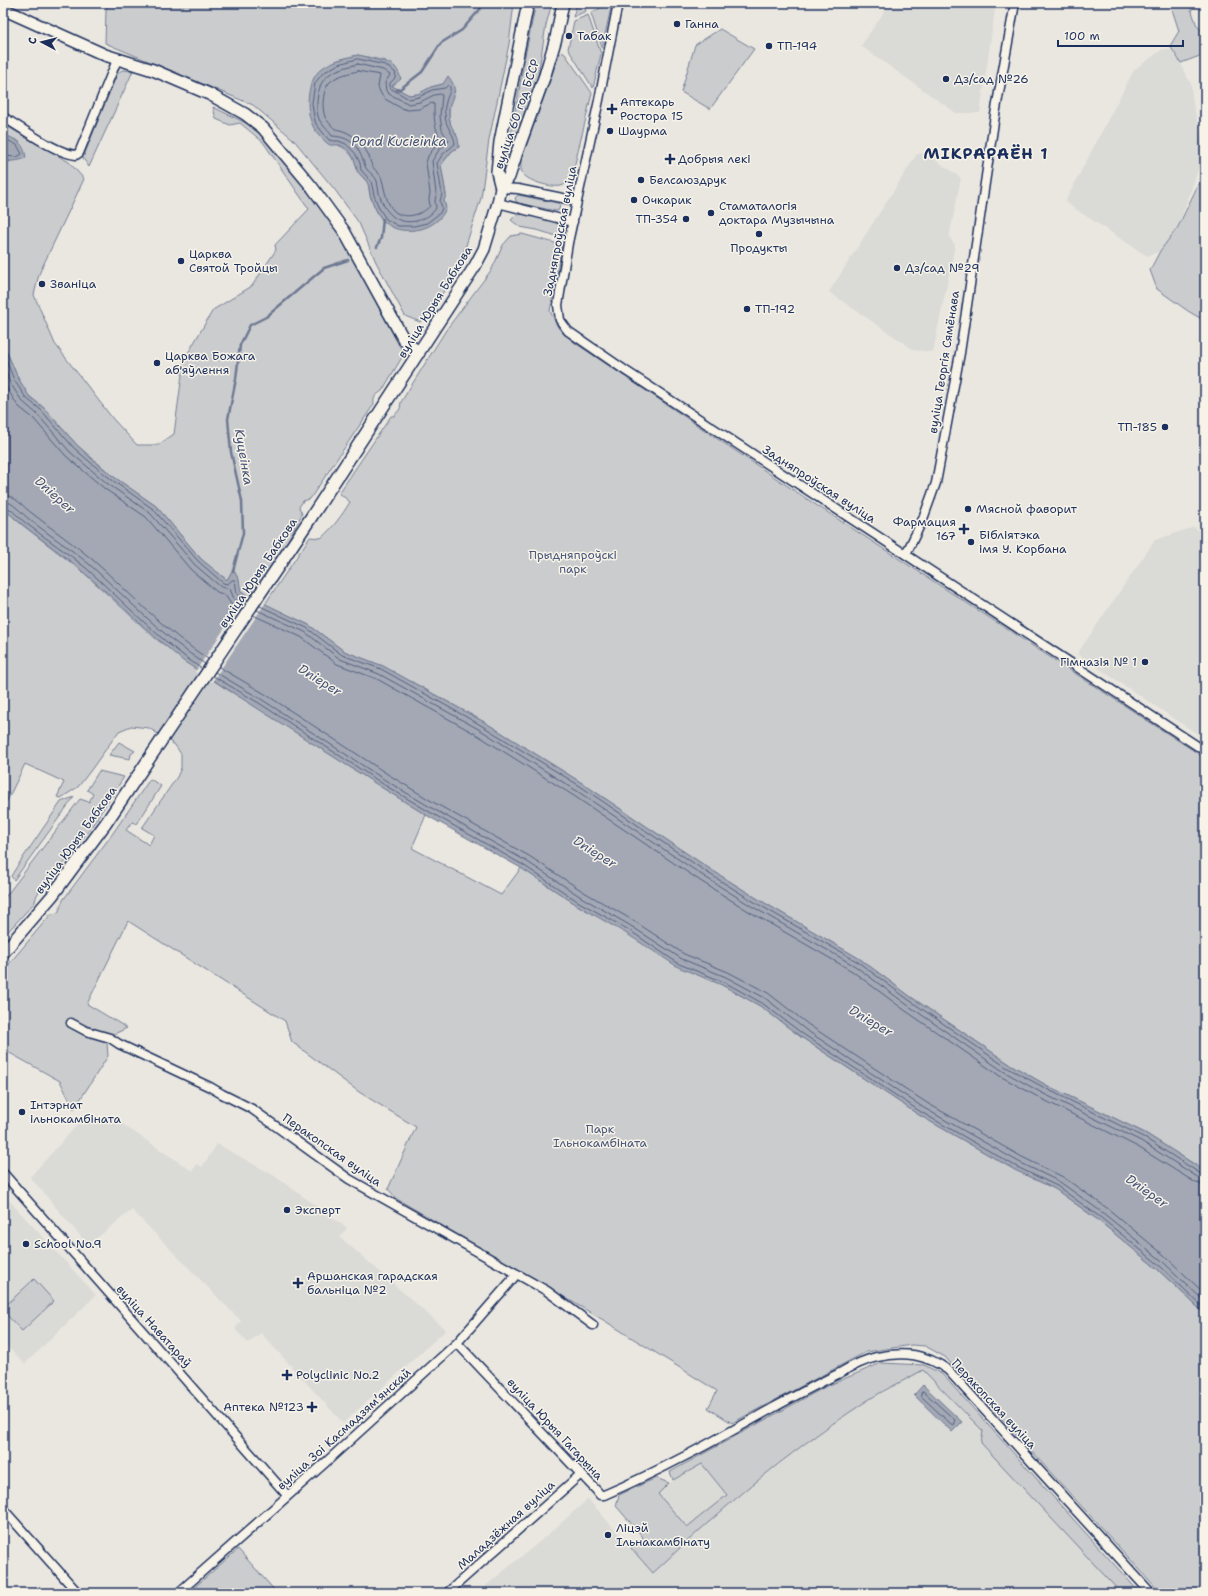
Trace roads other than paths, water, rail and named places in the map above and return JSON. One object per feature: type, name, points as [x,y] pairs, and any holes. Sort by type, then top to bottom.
[{"type":"main road","name":"вуліца 60 год БССР","points":[[501,188],[497,172],[500,142],[528,3]]},
{"type":"main road","name":"вуліца 60 год БССР","points":[[501,188],[509,177],[545,75],[556,38],[563,3]]},
{"type":"main road","points":[[3,9],[51,32],[118,60],[153,70],[209,94],[245,114],[263,128],[312,187],[344,231],[404,340],[419,353]]},
{"type":"main road","name":"вуліца Юрыя Бабкова","points":[[3,953],[52,896],[106,823],[310,520],[419,353],[475,266],[484,249],[501,188]]},
{"type":"street","name":"Задняпроўская вуліца","points":[[618,3],[573,222],[558,305],[560,320],[568,331],[632,375],[1205,751]]},
{"type":"street","name":"вуліца Георгія Сямёнава","points":[[906,554],[916,535],[936,483],[960,352],[994,115],[1015,3]]},
{"type":"street","points":[[3,117],[55,148],[69,154],[76,155],[79,153],[118,60]]},
{"type":"street","points":[[501,188],[518,189],[577,202]]},
{"type":"street","points":[[498,203],[573,222]]},
{"type":"street","name":"Перакопская вуліца","points":[[71,1023],[86,1031],[110,1038],[119,1044],[210,1087],[252,1109],[349,1179],[517,1274],[560,1300],[593,1325]]},
{"type":"street","name":"вуліца Наватараў","points":[[3,1173],[287,1495]]},
{"type":"street","name":"вуліца Зоі Касмадзямʼянскай","points":[[178,1593],[287,1495],[325,1463],[457,1343],[517,1274]]},
{"type":"street","name":"вуліца Юрыя Гагарына","points":[[457,1343],[600,1495],[604,1495],[659,1470],[733,1430]]},
{"type":"street","name":"Перакопская вуліца","points":[[733,1430],[803,1391],[855,1365],[875,1357],[897,1354],[916,1355],[929,1358],[948,1370],[1078,1511],[1150,1593]]},
{"type":"street","name":"Маладзёжная вуліца","points":[[447,1593],[581,1474]]},
{"type":"street","points":[[3,1509],[78,1593]]},
{"type":"water","name":"Pond Kucieinka","points":[[358,55],[394,66],[401,79],[392,86],[409,95],[418,94],[431,87],[443,84],[448,76],[454,87],[449,109],[449,120],[459,142],[459,147],[452,151],[441,165],[446,195],[444,200],[446,208],[439,219],[425,228],[402,230],[388,225],[378,214],[370,195],[368,184],[357,171],[354,159],[349,151],[343,146],[328,144],[314,129],[312,124],[308,110],[308,103],[310,87],[316,74],[329,64]]},
{"type":"water","points":[[3,134],[19,142],[23,148],[26,158],[15,161],[3,160]]},
{"type":"water","name":"Dnieper","points":[[3,343],[18,378],[29,396],[44,408],[77,445],[92,459],[114,477],[156,506],[201,559],[227,580],[233,569],[239,580],[241,592],[309,625],[344,651],[383,666],[486,723],[582,783],[710,869],[860,959],[911,997],[1008,1063],[1046,1085],[1145,1133],[1205,1171],[1205,1314],[1155,1267],[1098,1220],[1055,1189],[1015,1170],[919,1115],[801,1037],[760,1006],[722,985],[678,967],[627,934],[577,905],[521,868],[426,815],[183,661],[95,582],[3,508]]},
{"type":"water","points":[[923,1385],[962,1422],[952,1432],[914,1395]]},
{"type":"waterway","name":"Куцеінка","points":[[397,90],[422,72],[441,43],[462,30],[481,8],[479,3]]},
{"type":"waterway","name":"Куцеінка","points":[[377,247],[381,238],[383,219]]},
{"type":"waterway","name":"Куцеінка","points":[[233,571],[243,533],[242,501],[231,452],[228,419],[236,379],[240,345],[250,325],[266,317],[324,268],[348,260]]},
{"type":"place","name":"Ганна","points":[[677,24]]},
{"type":"place","name":"Табак","points":[[569,36]]},
{"type":"place","name":"ТП-194","points":[[769,46]]},
{"type":"place","name":"Дз/сад №26","points":[[946,79]]},
{"type":"place","name":"Аптекарь Ростора 15","points":[[612,109]]},
{"type":"place","name":"Шаурма","points":[[610,131]]},
{"type":"place","name":"Добрыя лекі","points":[[670,159]]},
{"type":"place","name":"Белсаюздрук","points":[[641,180]]},
{"type":"place","name":"Очкарик","points":[[634,200]]},
{"type":"place","name":"Стаматалогія доктара Музычына","points":[[711,213]]},
{"type":"place","name":"ТП-354","points":[[686,219]]},
{"type":"place","name":"Продукты","points":[[759,234]]},
{"type":"place","name":"Царква Святой Тройцы","points":[[181,261]]},
{"type":"place","name":"Дз/сад №29","points":[[897,268]]},
{"type":"place","name":"Званіца","points":[[42,284]]},
{"type":"place","name":"ТП-192","points":[[747,309]]},
{"type":"place","name":"Царква Божага аб'яўлення","points":[[157,363]]},
{"type":"place","name":"ТП-185","points":[[1165,427]]},
{"type":"place","name":"Мясной фаворит","points":[[968,509]]},
{"type":"place","name":"Фармация 167","points":[[964,529]]},
{"type":"place","name":"Бібліятэка імя У. Корбана","points":[[971,542]]},
{"type":"place","name":"Гімназія № 1","points":[[1145,662]]},
{"type":"place","name":"Інтэрнат ільнокамбіната","points":[[22,1112]]},
{"type":"place","name":"Эксперт","points":[[287,1210]]},
{"type":"place","name":"School No.9","points":[[26,1244]]},
{"type":"place","name":"Аршанская гарадская бальніца №2","points":[[298,1283]]},
{"type":"place","name":"Polyclinic No.2","points":[[287,1375]]},
{"type":"place","name":"Аптека №123","points":[[312,1407]]},
{"type":"place","name":"Ліцэй Ільнакамбінату","points":[[608,1535]]},
{"type":"district","name":"МІКРАРАЁН 1","points":[[986,153]]},
{"type":"park label","name":"Прыдняпроўскі парк","points":[[573,562]]},
{"type":"park label","name":"Парк Ільнокамбіната","points":[[600,1136]]}]
